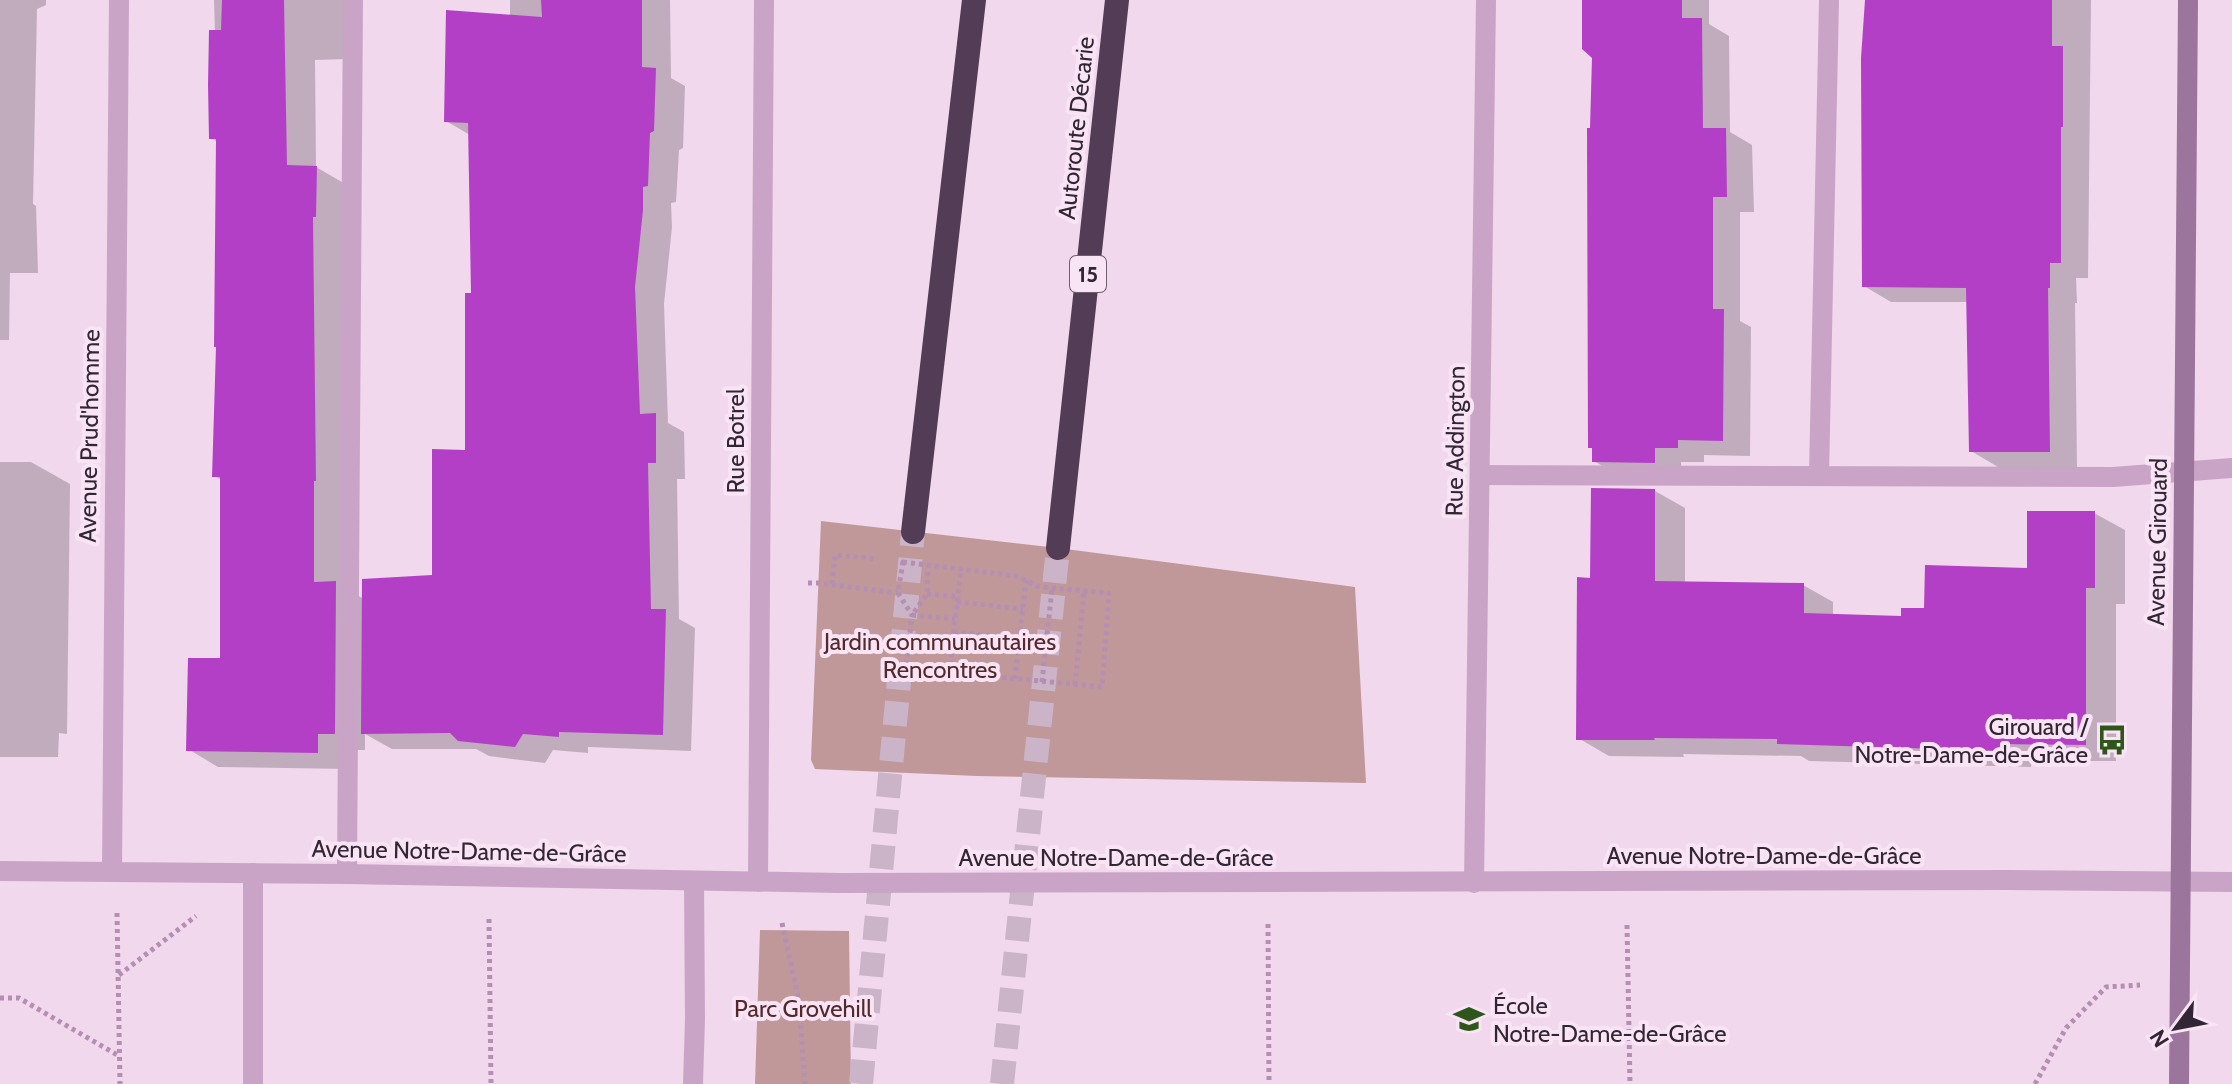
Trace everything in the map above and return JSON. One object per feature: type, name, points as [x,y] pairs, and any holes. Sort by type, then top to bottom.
[{"type":"highway","points":[[913,532],[974,0]]},
{"type":"highway","name":"Autoroute Décarie","points":[[1058,548],[1117,0]]},
{"type":"street","name":"Avenue Prud'homme","points":[[112,872],[119,0]]},
{"type":"street","points":[[347,874],[353,0]]},
{"type":"street","name":"Rue Botrel","points":[[758,882],[764,0]]},
{"type":"street","name":"Rue Addington","points":[[1474,883],[1486,0]]},
{"type":"street","points":[[1819,476],[1829,0]]},
{"type":"street","name":"Avenue Girouard","points":[[2179,1084],[2188,0]]},
{"type":"street","points":[[1480,475],[2113,477],[2232,468]]},
{"type":"street","name":"Avenue Notre-Dame-de-Grâce","points":[[0,871],[758,882],[2232,882]]},
{"type":"street","points":[[253,873],[253,1084]]},
{"type":"street","points":[[693,1084],[694,881]]},
{"type":"path","points":[[832,584],[835,555],[1016,576],[1037,586],[1109,593],[1102,687],[888,666]]},
{"type":"path","points":[[903,562],[898,593],[912,615]]},
{"type":"path","points":[[906,668],[912,615],[927,594],[928,565]]},
{"type":"path","points":[[949,673],[961,569]]},
{"type":"path","points":[[1015,679],[1026,580]]},
{"type":"path","points":[[808,583],[898,593]]},
{"type":"path","points":[[1042,682],[1052,588]]},
{"type":"path","points":[[1075,685],[1084,591]]},
{"type":"path","points":[[927,594],[1023,609]]},
{"type":"path","points":[[912,615],[955,619]]},
{"type":"path","points":[[954,632],[1019,639]]},
{"type":"path","points":[[910,639],[952,645]]},
{"type":"path","points":[[118,916],[120,1084]]},
{"type":"path","points":[[118,975],[196,916]]},
{"type":"path","points":[[489,919],[491,1084]]},
{"type":"path","points":[[782,923],[799,1001],[805,1084]]},
{"type":"path","points":[[1268,923],[1269,1084]]},
{"type":"path","points":[[1627,925],[1630,1084]]},
{"type":"path","points":[[2035,1084],[2066,1028],[2106,987],[2122,985]]},
{"type":"path","points":[[0,998],[19,998],[120,1057]]},
{"type":"green space","name":"Jardin communautaires Rencontres","points":[[821,521],[1355,587],[1366,783],[977,776],[815,769],[811,760]]},
{"type":"green space","name":"Parc Grovehill","points":[[760,930],[849,931],[851,1084],[755,1084]]},
{"type":"building","points":[[222,0],[284,0],[287,165],[317,166],[316,217],[313,217],[314,582],[336,581],[335,734],[318,734],[318,753],[186,751],[188,658],[220,658],[220,477],[212,477],[216,347],[216,139],[209,139],[208,85],[209,30],[221,30]]},
{"type":"building","points":[[541,0],[642,0],[642,67],[656,68],[654,131],[650,133],[648,186],[643,187],[635,287],[640,414],[656,413],[656,463],[648,463],[651,609],[666,609],[663,735],[559,732],[559,737],[523,734],[515,747],[458,741],[450,733],[361,734],[362,579],[432,575],[432,449],[465,450],[465,293],[471,293],[468,123],[444,122],[446,10],[542,17]]},
{"type":"building","points":[[1582,0],[1682,0],[1682,18],[1702,18],[1703,128],[1726,128],[1727,197],[1713,197],[1713,309],[1724,309],[1723,441],[1678,440],[1678,448],[1655,448],[1655,463],[1592,462],[1592,448],[1588,448],[1587,128],[1590,128],[1592,58],[1582,49]]},
{"type":"building","points":[[1865,0],[2052,0],[2052,46],[2063,46],[2063,127],[2061,263],[2050,263],[2048,288],[2050,452],[1969,452],[1966,288],[1862,287],[1861,58]]},
{"type":"building","points":[[1591,488],[1655,489],[1655,581],[1804,583],[1804,613],[1901,616],[1901,608],[1924,608],[1925,565],[2027,568],[2027,511],[2095,511],[2095,588],[2086,588],[2086,745],[2002,744],[2002,751],[1777,744],[1777,739],[1576,740],[1577,577],[1590,578]]},
{"type":"tunnel","points":[[861,1084],[913,532]]},
{"type":"tunnel","points":[[1002,1084],[1058,548]]},
{"type":"place","name":"Girouard / Notre-Dame-de-Grâce","points":[[2112,740]]},
{"type":"place","name":"École Notre-Dame-de-Grâce","points":[[1469,1019]]}]
